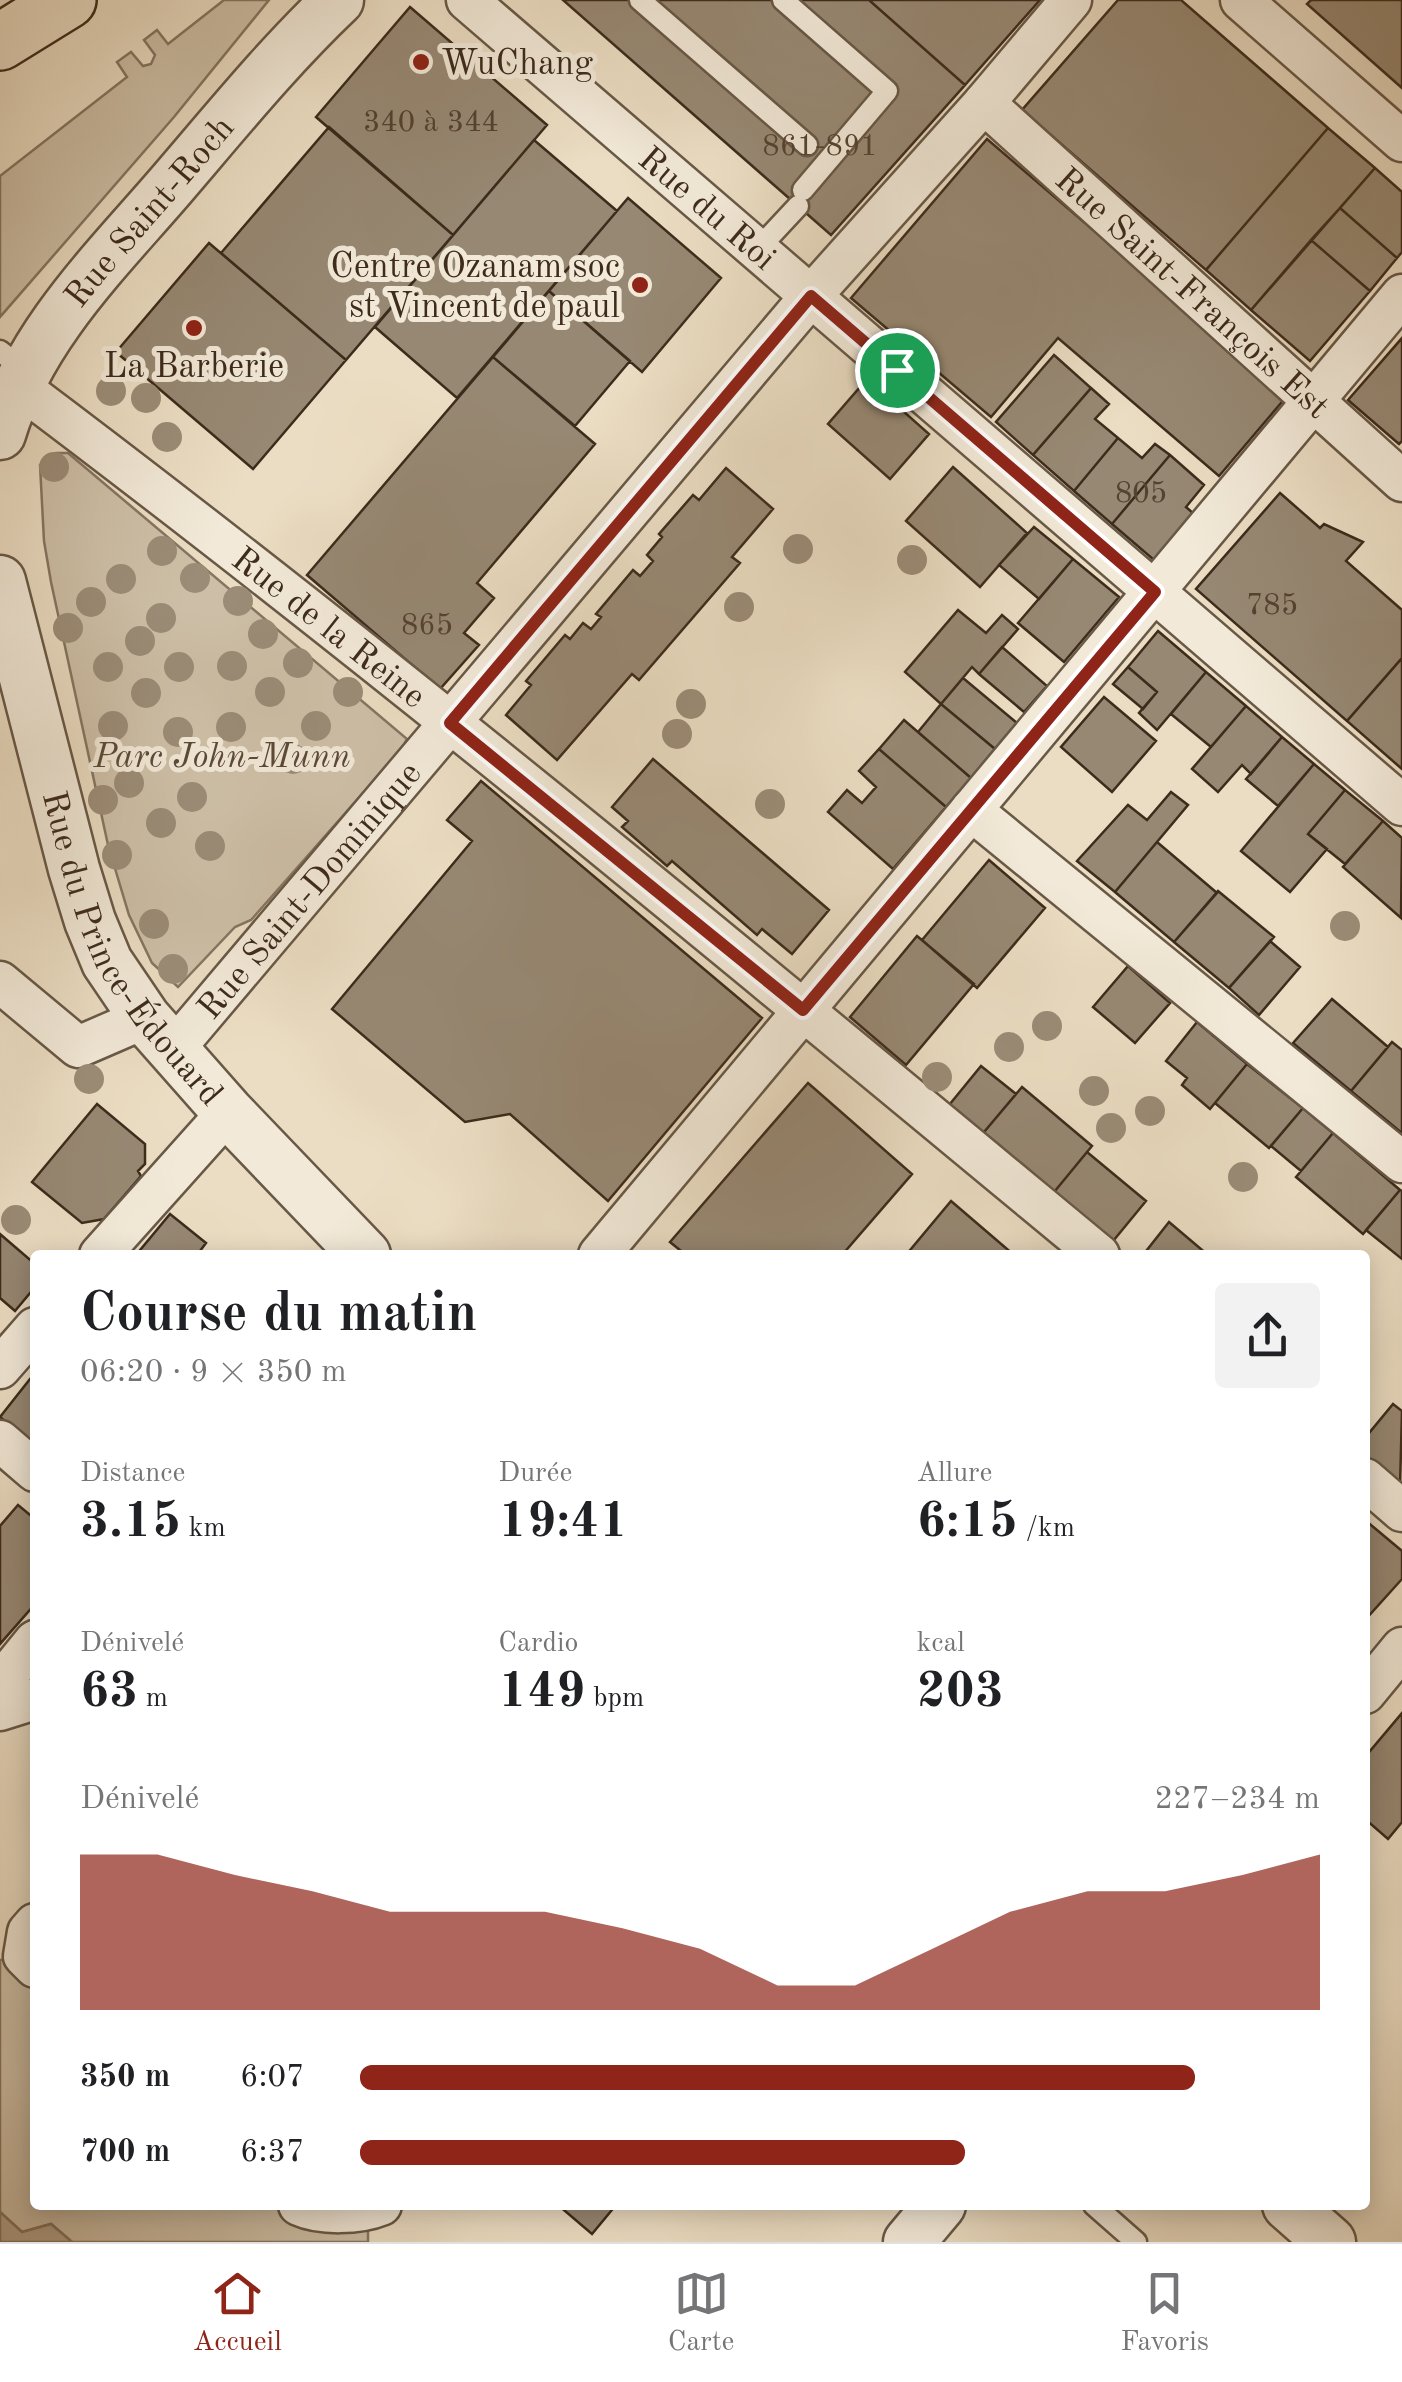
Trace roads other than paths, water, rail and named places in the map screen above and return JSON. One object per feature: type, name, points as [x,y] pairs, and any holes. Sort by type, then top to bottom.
[{"type":"highway","points":[[0,42],[68,0]]},
{"type":"street","points":[[290,45],[316,0]]},
{"type":"street","points":[[290,45],[338,0]]},
{"type":"street","name":"Rue du Roi","points":[[467,0],[1402,805]]},
{"type":"street","name":"Rue Saint-Dominique","points":[[159,1034],[450,723],[811,296],[984,103],[1070,0]]},
{"type":"street","points":[[1241,0],[1402,141]]},
{"type":"street","name":"Rue Saint-Roch","points":[[14,369],[290,45]]},
{"type":"street","name":"Rue Saint-François Est","points":[[984,103],[1402,481]]},
{"type":"street","points":[[603,1250],[1402,294]]},
{"type":"street","points":[[0,434],[14,369]]},
{"type":"street","name":"Rue de la Reine","points":[[14,369],[1092,1250]]},
{"type":"street","name":"Rue du Prince-Édouard","points":[[0,582],[90,921],[107,962],[159,1034],[361,1250]]},
{"type":"street","points":[[971,810],[1402,1162]]},
{"type":"street","points":[[0,982],[78,1048],[159,1034]]},
{"type":"street","points":[[104,1250],[228,1112]]},
{"type":"street","points":[[0,1442],[30,1467]]},
{"type":"street","points":[[1370,1483],[1402,1511]]},
{"type":"street","points":[[0,1684],[30,1647]]},
{"type":"street","points":[[1370,1687],[1402,1648]]},
{"type":"street","points":[[0,1710],[30,1701]]},
{"type":"street","points":[[30,1930],[24,1956],[30,1962]]},
{"type":"street","points":[[310,2210],[368,2210]]},
{"type":"street","points":[[908,2242],[936,2210]]},
{"type":"street","points":[[1294,2210],[1330,2242]]},
{"type":"lane","points":[[640,0],[807,146]]},
{"type":"lane","points":[[758,249],[887,91],[783,0]]},
{"type":"lane","points":[[1100,2210],[1136,2242]]},
{"type":"place","name":"WuChang","points":[[421,62]]},
{"type":"place","name":"Centre Ozanam soc st Vincent de paul","points":[[640,285]]},
{"type":"place","name":"La Barberie","points":[[194,328]]},
{"type":"park label","name":"Parc John-Munn","points":[[222,755]]}]
